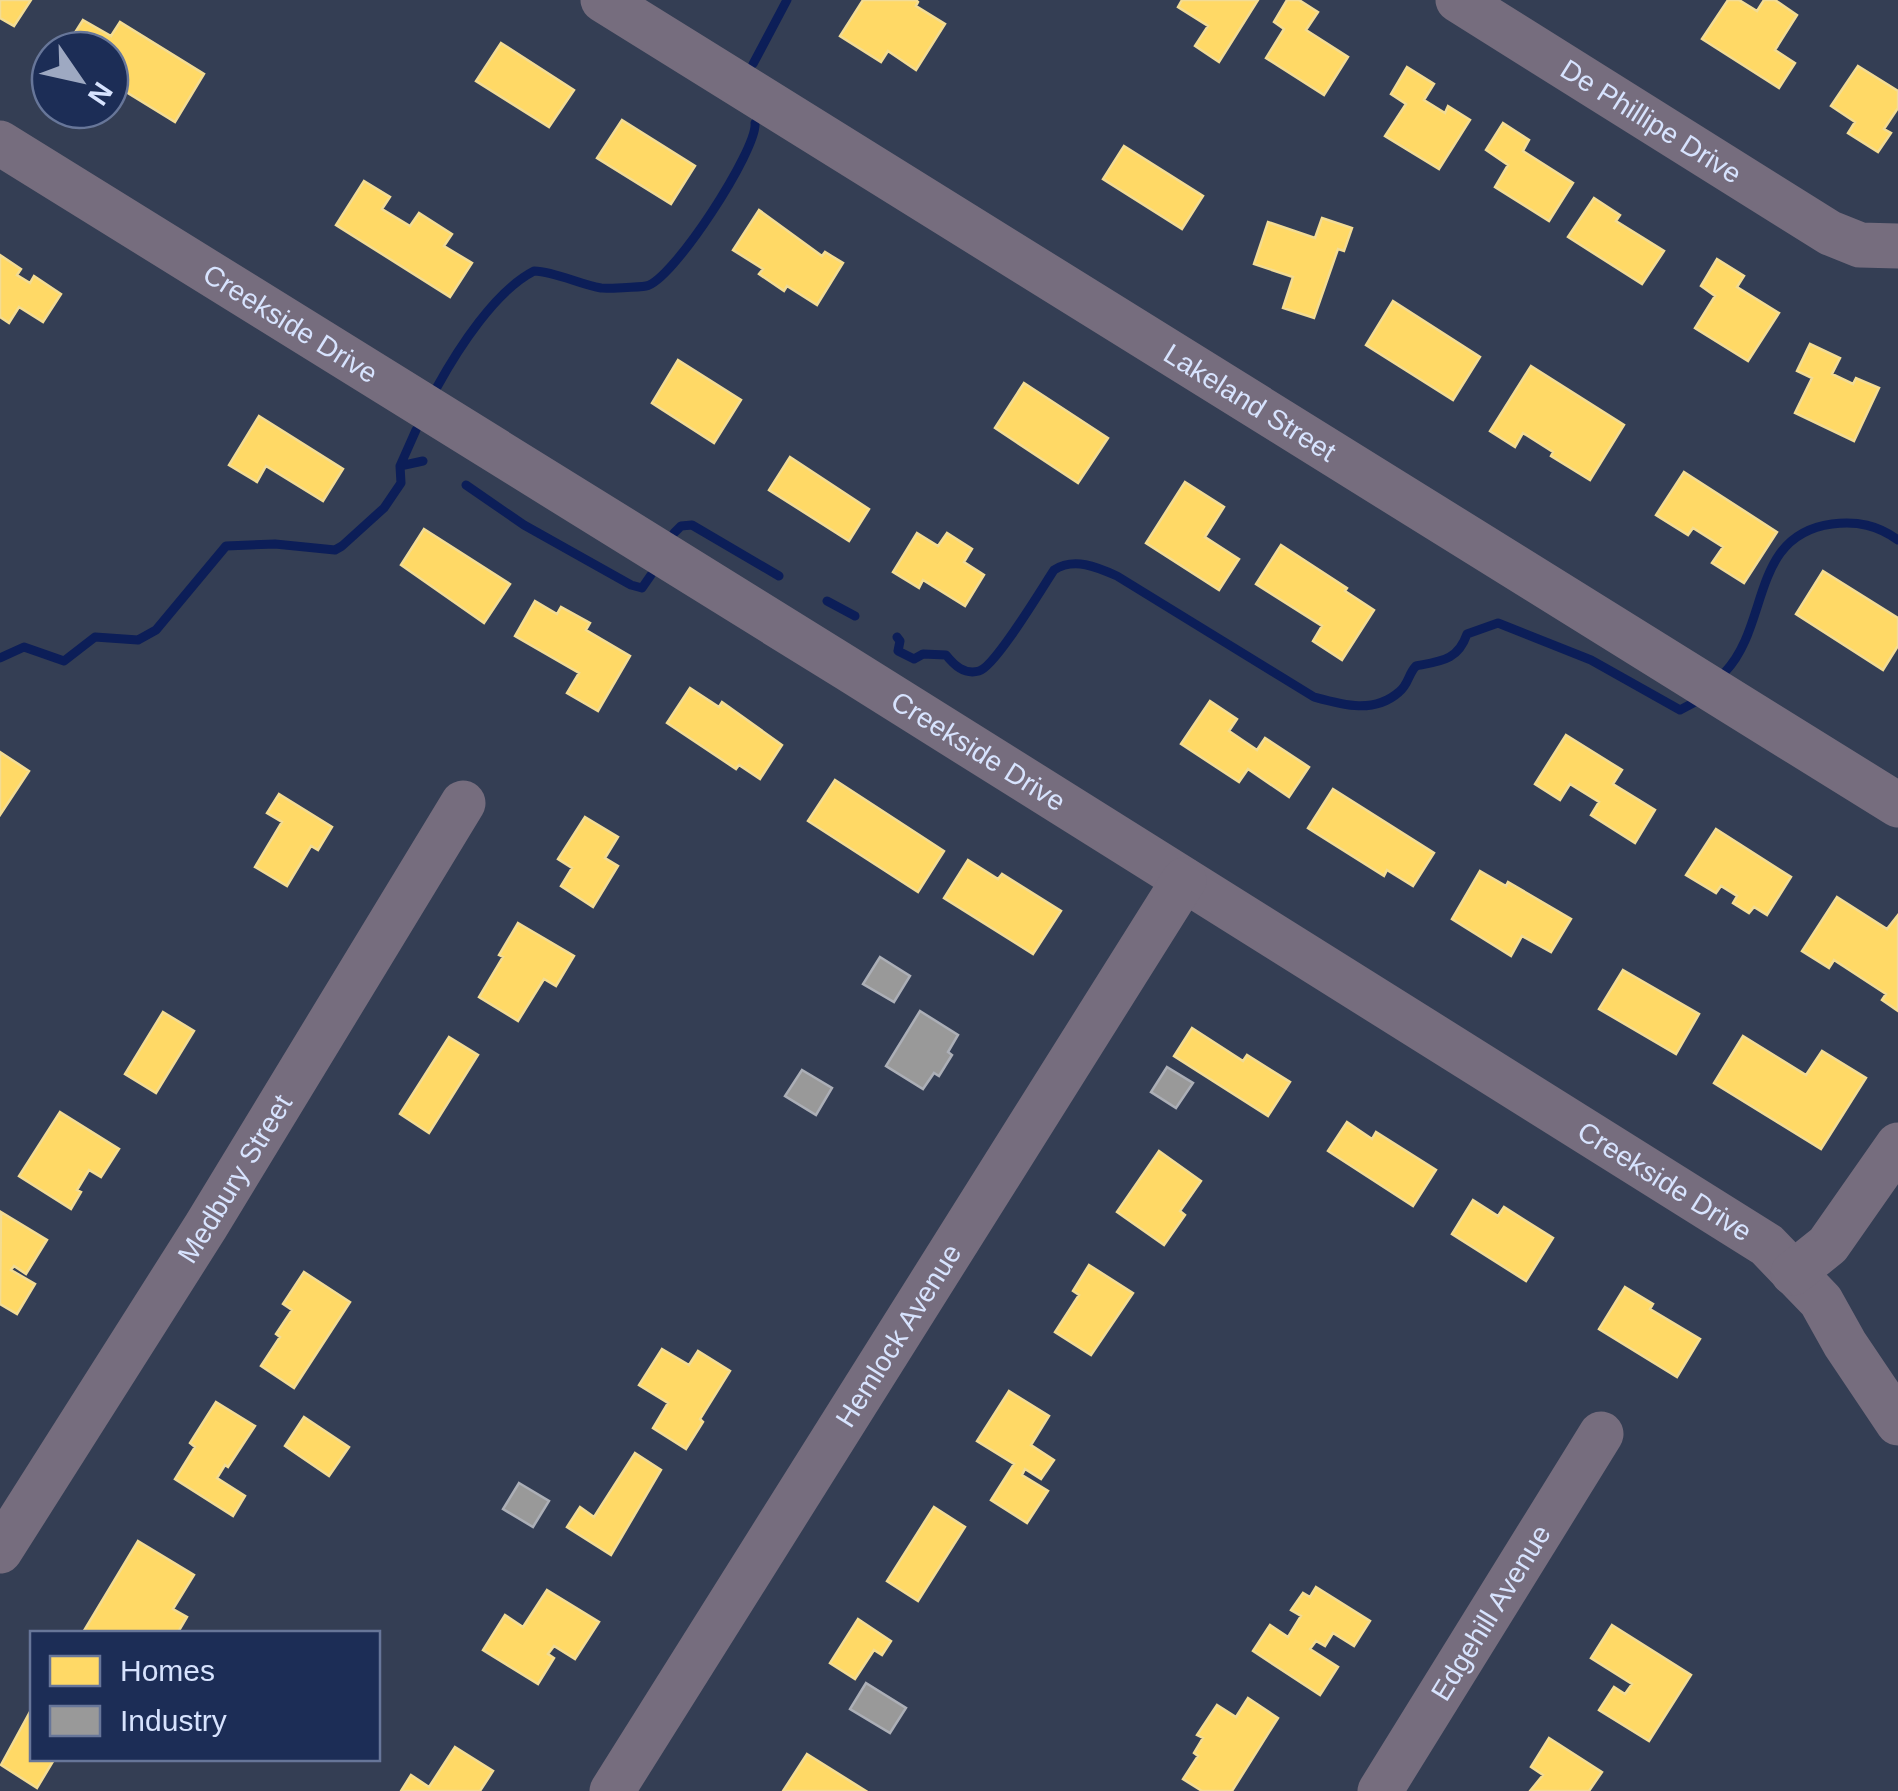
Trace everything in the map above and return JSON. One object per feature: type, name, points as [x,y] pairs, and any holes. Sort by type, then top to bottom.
[{"type":"street","name":"Lakeland Street","points":[[602,0],[1898,805]]},
{"type":"street","name":"De Phillipe Drive","points":[[1458,0],[1813,223],[1860,246],[1898,246]]},
{"type":"street","name":"Creekside Drive","points":[[0,143],[1767,1246],[1821,1301],[1898,1423]]},
{"type":"street","name":"Medbury Street","points":[[0,1551],[216,1210],[464,803]]},
{"type":"street","name":"Hemlock Avenue","points":[[612,1791],[1184,880]]},
{"type":"street","points":[[1793,1273],[1828,1245],[1898,1145]]},
{"type":"street","name":"Edgehill Avenue","points":[[1380,1791],[1601,1434]]},
{"type":"building: Homes","points":[[0,0],[31,0],[14,26],[0,18]]},
{"type":"building: Homes","points":[[863,0],[916,0],[916,6],[945,24],[916,70],[888,51],[881,62],[840,36]]},
{"type":"building: Homes","points":[[1182,0],[1258,0],[1219,62],[1195,46],[1208,26],[1178,7]]},
{"type":"building: Homes","points":[[1287,0],[1299,0],[1318,12],[1306,30],[1348,57],[1324,95],[1266,58],[1284,29],[1274,22]]},
{"type":"building: Homes","points":[[1728,0],[1739,0],[1757,11],[1764,0],[1775,0],[1797,15],[1775,50],[1795,63],[1779,88],[1702,39]]},
{"type":"building: Homes","points":[[83,20],[100,30],[77,30]]},
{"type":"building: Homes","points":[[120,22],[204,74],[175,122],[130,94],[130,30],[115,30]]},
{"type":"building: Homes","points":[[501,43],[574,90],[549,127],[476,81]]},
{"type":"building: Homes","points":[[1858,66],[1898,91],[1898,108],[1884,129],[1891,133],[1878,152],[1848,133],[1855,122],[1831,106]]},
{"type":"building: Homes","points":[[1407,67],[1434,84],[1424,100],[1445,113],[1448,106],[1470,120],[1439,169],[1385,136],[1406,104],[1391,94]]},
{"type":"building: Homes","points":[[622,120],[695,166],[671,204],[597,158]]},
{"type":"building: Homes","points":[[1503,123],[1529,140],[1523,151],[1573,183],[1549,221],[1495,187],[1508,165],[1486,150]]},
{"type":"building: Homes","points":[[1124,146],[1203,196],[1182,229],[1103,179]]},
{"type":"building: Homes","points":[[364,181],[390,197],[382,209],[410,226],[419,213],[452,234],[444,246],[472,263],[450,297],[336,225]]},
{"type":"building: Homes","points":[[1594,198],[1620,215],[1616,221],[1664,251],[1642,284],[1568,237]]},
{"type":"building: Homes","points":[[759,210],[822,256],[825,252],[843,263],[817,305],[787,286],[784,291],[759,274],[763,269],[733,250]]},
{"type":"building: Homes","points":[[1322,218],[1352,228],[1344,251],[1338,249],[1314,318],[1283,308],[1293,277],[1254,264],[1268,222],[1315,238]]},
{"type":"building: Homes","points":[[0,255],[21,269],[17,275],[30,283],[34,276],[61,294],[43,322],[19,307],[9,323],[0,317]]},
{"type":"building: Homes","points":[[1717,259],[1744,276],[1737,287],[1779,313],[1748,361],[1695,328],[1715,296],[1701,286]]},
{"type":"building: Homes","points":[[1393,301],[1480,357],[1453,400],[1366,345]]},
{"type":"building: Homes","points":[[1810,344],[1840,358],[1832,374],[1853,384],[1856,378],[1879,388],[1854,441],[1795,413],[1812,378],[1797,371]]},
{"type":"building: Homes","points":[[678,360],[741,400],[714,443],[652,403]]},
{"type":"building: Homes","points":[[1531,366],[1624,425],[1590,480],[1523,433],[1515,447],[1490,431]]},
{"type":"building: Homes","points":[[1024,383],[1108,438],[1078,483],[995,428]]},
{"type":"building: Homes","points":[[259,416],[343,469],[323,501],[266,466],[257,482],[229,465]]},
{"type":"building: Homes","points":[[790,457],[869,509],[849,541],[769,490]]},
{"type":"building: Homes","points":[[1684,472],[1777,532],[1744,583],[1712,563],[1723,547],[1693,528],[1688,535],[1656,515]]},
{"type":"building: Homes","points":[[1185,482],[1224,507],[1205,537],[1239,559],[1219,590],[1146,543]]},
{"type":"building: Homes","points":[[424,529],[510,584],[484,623],[401,565]]},
{"type":"building: Homes","points":[[917,533],[938,546],[947,533],[972,549],[964,562],[984,575],[965,606],[923,580],[919,588],[893,572]]},
{"type":"building: Homes","points":[[1281,545],[1374,610],[1342,660],[1313,641],[1322,626],[1256,584]]},
{"type":"building: Homes","points":[[1823,571],[1898,618],[1898,646],[1883,670],[1796,614]]},
{"type":"building: Homes","points":[[535,601],[557,614],[561,607],[590,623],[586,630],[630,656],[598,711],[567,693],[579,673],[515,636]]},
{"type":"building: Homes","points":[[690,688],[719,707],[722,702],[782,745],[760,779],[739,765],[736,769],[667,723]]},
{"type":"building: Homes","points":[[1210,701],[1237,719],[1229,731],[1257,750],[1265,738],[1309,767],[1289,797],[1248,769],[1239,782],[1181,744]]},
{"type":"building: Homes","points":[[1566,735],[1622,770],[1613,784],[1655,810],[1635,843],[1591,815],[1599,802],[1570,784],[1560,800],[1535,784]]},
{"type":"building: Homes","points":[[0,752],[29,771],[0,815]]},
{"type":"building: Homes","points":[[835,780],[944,851],[918,892],[808,821]]},
{"type":"building: Homes","points":[[1333,789],[1434,853],[1413,886],[1387,870],[1384,876],[1308,828]]},
{"type":"building: Homes","points":[[279,794],[332,827],[318,850],[311,846],[287,886],[255,867],[282,822],[267,813]]},
{"type":"building: Homes","points":[[585,817],[618,837],[605,858],[618,866],[593,907],[561,886],[572,868],[558,859]]},
{"type":"building: Homes","points":[[1716,829],[1791,877],[1767,915],[1754,907],[1749,913],[1733,903],[1737,896],[1721,886],[1716,893],[1686,875]]},
{"type":"building: Homes","points":[[968,860],[998,879],[1002,874],[1061,911],[1033,954],[944,898]]},
{"type":"building: Homes","points":[[1480,871],[1506,886],[1508,882],[1571,919],[1551,952],[1522,936],[1511,956],[1452,919]]},
{"type":"building: Homes","points":[[1837,897],[1887,929],[1898,915],[1898,1011],[1882,1000],[1886,994],[1834,960],[1829,968],[1802,951]]},
{"type":"building: Homes","points":[[518,923],[574,956],[556,986],[544,979],[518,1021],[479,997]]},
{"type":"building: Homes","points":[[1623,970],[1699,1014],[1676,1054],[1599,1009]]},
{"type":"building: Homes","points":[[163,1012],[194,1031],[156,1093],[125,1074]]},
{"type":"building: Homes","points":[[1192,1028],[1243,1061],[1247,1055],[1290,1082],[1268,1116],[1174,1056]]},
{"type":"building: Homes","points":[[1743,1036],[1806,1075],[1822,1051],[1866,1078],[1821,1149],[1714,1083]]},
{"type":"building: Homes","points":[[449,1037],[478,1055],[429,1133],[400,1114]]},
{"type":"building: Homes","points":[[60,1112],[119,1149],[101,1177],[89,1170],[71,1209],[19,1176]]},
{"type":"building: Homes","points":[[1347,1122],[1372,1139],[1376,1132],[1436,1170],[1413,1206],[1328,1151]]},
{"type":"building: Homes","points":[[1159,1151],[1201,1181],[1180,1211],[1185,1215],[1164,1245],[1117,1212]]},
{"type":"building: Homes","points":[[1473,1200],[1498,1216],[1504,1207],[1553,1238],[1526,1281],[1452,1234]]},
{"type":"building: Homes","points":[[1,1212],[47,1240],[26,1274],[14,1266],[11,1270],[35,1284],[17,1314],[0,1304]]},
{"type":"building: Homes","points":[[1089,1265],[1133,1293],[1091,1355],[1055,1332],[1079,1295],[1073,1291]]},
{"type":"building: Homes","points":[[304,1272],[350,1302],[294,1388],[261,1366],[292,1310],[283,1304]]},
{"type":"building: Homes","points":[[1625,1287],[1653,1304],[1650,1309],[1700,1339],[1677,1377],[1599,1329]]},
{"type":"building: Homes","points":[[662,1349],[689,1365],[698,1351],[730,1371],[686,1449],[653,1428],[668,1403],[639,1385]]},
{"type":"building: Homes","points":[[1009,1391],[1049,1416],[1031,1445],[1054,1460],[1041,1479],[1025,1469],[1022,1475],[1048,1491],[1027,1523],[991,1500],[1014,1464],[977,1441]]},
{"type":"building: Homes","points":[[216,1402],[255,1426],[217,1478],[245,1496],[233,1516],[175,1479],[195,1447],[190,1443]]},
{"type":"building: Homes","points":[[304,1417],[349,1447],[329,1476],[285,1446]]},
{"type":"building: Homes","points":[[635,1453],[661,1470],[611,1555],[567,1527],[580,1507],[594,1517]]},
{"type":"building: Homes","points":[[934,1507],[965,1527],[918,1601],[887,1581]]},
{"type":"building: Homes","points":[[138,1541],[194,1575],[173,1609],[187,1617],[179,1631],[84,1631]]},
{"type":"building: Homes","points":[[1316,1587],[1370,1621],[1354,1646],[1333,1633],[1325,1646],[1316,1641],[1310,1649],[1338,1667],[1320,1695],[1253,1651],[1270,1625],[1288,1637],[1301,1616],[1291,1610],[1303,1593],[1310,1597]]},
{"type":"building: Homes","points":[[547,1590],[599,1622],[575,1659],[554,1646],[548,1654],[554,1658],[538,1684],[483,1650],[505,1615],[523,1627]]},
{"type":"building: Homes","points":[[858,1619],[891,1641],[882,1655],[874,1650],[855,1679],[830,1663]]},
{"type":"building: Homes","points":[[1612,1625],[1691,1675],[1649,1741],[1599,1710],[1614,1687],[1625,1694],[1632,1684],[1591,1658]]},
{"type":"building: Homes","points":[[1248,1698],[1278,1718],[1232,1791],[1202,1791],[1183,1779],[1198,1756],[1194,1753],[1203,1738],[1197,1735],[1217,1705],[1236,1717]]},
{"type":"building: Homes","points":[[30,1712],[30,1761],[53,1761],[37,1788],[1,1765]]},
{"type":"building: Homes","points":[[1549,1738],[1602,1772],[1589,1791],[1530,1791],[1543,1775],[1531,1767]]},
{"type":"building: Homes","points":[[455,1747],[493,1771],[480,1791],[401,1791],[411,1775],[429,1787]]},
{"type":"building: Homes","points":[[807,1754],[866,1791],[783,1791]]},
{"type":"building: Industry","points":[[880,957],[910,976],[894,1002],[863,984]]},
{"type":"building: Industry","points":[[920,1011],[958,1035],[939,1076],[934,1073],[923,1089],[886,1066]]},
{"type":"building: Industry","points":[[1167,1067],[1193,1083],[1176,1108],[1151,1092]]},
{"type":"building: Industry","points":[[802,1070],[832,1088],[816,1115],[785,1096]]},
{"type":"building: Industry","points":[[519,1483],[549,1501],[533,1527],[503,1509]]},
{"type":"building: Industry","points":[[866,1683],[906,1708],[890,1733],[850,1709]]},
{"type":"waterway","points":[[753,64],[787,0]]},
{"type":"waterway","points":[[437,387],[492,306],[534,271],[604,288],[646,286],[658,279],[693,240],[729,185],[755,123]]},
{"type":"waterway","points":[[0,658],[24,647],[64,661],[95,637],[138,640],[156,630],[226,546],[275,544],[335,550],[384,508],[401,483],[400,466],[416,430]]},
{"type":"waterway","points":[[400,466],[423,461]]},
{"type":"waterway","points":[[466,485],[524,525],[631,585],[642,588],[651,575]]},
{"type":"waterway","points":[[1725,672],[1739,653],[1774,563],[1787,545],[1806,532],[1841,523],[1875,528],[1898,540]]},
{"type":"waterway","points":[[674,533],[681,526],[692,525],[779,576]]},
{"type":"waterway","points":[[897,637],[898,651],[914,659],[923,654],[946,655],[964,670],[979,671],[1007,642],[1054,570],[1077,564],[1117,576],[1314,697],[1336,703],[1358,706],[1389,699],[1402,689],[1416,666],[1448,658],[1459,649],[1467,634],[1498,623],[1591,660],[1680,710],[1695,702]]},
{"type":"waterway","points":[[827,601],[855,616]]}]
